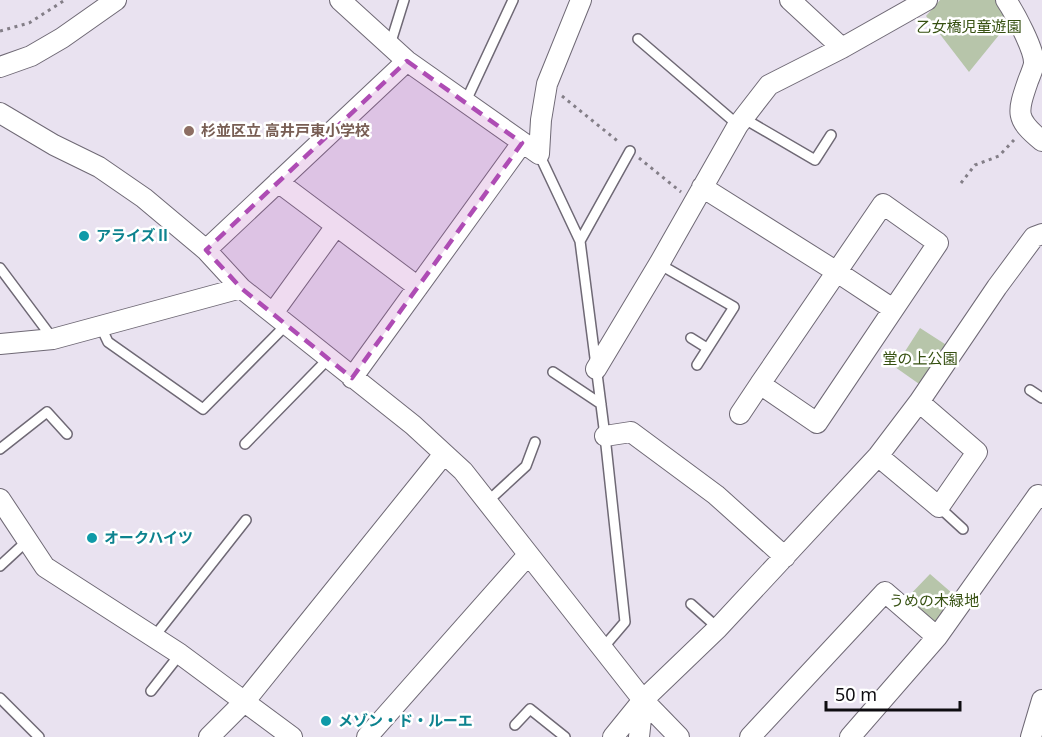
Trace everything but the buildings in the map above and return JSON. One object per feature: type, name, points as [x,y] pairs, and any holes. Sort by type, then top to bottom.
[{"type":"street","points":[[0,67],[31,56],[62,38],[116,0]]},
{"type":"street","points":[[340,0],[407,61],[531,149]]},
{"type":"street","points":[[352,378],[418,287],[531,149],[541,120],[547,84],[581,0]]},
{"type":"street","points":[[790,0],[842,48]]},
{"type":"street","points":[[596,369],[741,122],[769,86],[927,0]]},
{"type":"street","points":[[1012,2],[1034,62],[1021,102],[1020,118],[1042,141]]},
{"type":"street","points":[[206,250],[407,61]]},
{"type":"street","points":[[0,113],[54,145],[99,167],[144,198],[206,250],[242,288],[412,425],[463,471],[643,700],[679,737]]},
{"type":"street","points":[[278,182],[418,287]]},
{"type":"street","points":[[702,188],[893,309]]},
{"type":"street","points":[[740,414],[760,384],[883,204],[938,243],[818,423],[760,384]]},
{"type":"street","points":[[280,318],[336,226]]},
{"type":"street","points":[[612,737],[643,700],[718,628],[879,456],[919,402],[997,287],[1034,237],[1042,234]]},
{"type":"street","points":[[0,344],[53,339],[242,288]]},
{"type":"street","points":[[879,456],[939,507],[977,452],[919,402]]},
{"type":"street","points":[[605,436],[631,432],[716,495],[785,557]]},
{"type":"street","points":[[209,737],[245,701],[444,454]]},
{"type":"street","points":[[850,737],[937,637],[1038,495],[1042,498]]},
{"type":"street","points":[[0,499],[45,567],[180,654],[292,737]]},
{"type":"street","points":[[367,737],[528,555]]},
{"type":"street","points":[[750,737],[885,592],[937,637]]},
{"type":"street","points":[[639,737],[643,700]]},
{"type":"street","points":[[1031,737],[1042,700]]},
{"type":"lane","points":[[390,45],[404,0]]},
{"type":"lane","points":[[465,103],[513,0]]},
{"type":"lane","points":[[638,39],[741,122],[815,160],[831,135]]},
{"type":"lane","points":[[531,149],[580,241],[605,436],[625,621],[602,649]]},
{"type":"lane","points":[[580,241],[630,151]]},
{"type":"lane","points":[[659,264],[734,307],[697,364]]},
{"type":"lane","points":[[0,268],[53,339]]},
{"type":"lane","points":[[100,325],[108,342],[203,409],[280,318]]},
{"type":"lane","points":[[692,338],[707,348]]},
{"type":"lane","points":[[245,444],[329,358]]},
{"type":"lane","points":[[553,372],[601,404]]},
{"type":"lane","points":[[1030,390],[1042,398]]},
{"type":"lane","points":[[0,449],[47,412],[67,434]]},
{"type":"lane","points":[[487,502],[526,466],[535,442]]},
{"type":"lane","points":[[939,507],[963,529]]},
{"type":"lane","points":[[154,637],[246,520]]},
{"type":"lane","points":[[0,566],[27,541]]},
{"type":"lane","points":[[691,604],[718,628]]},
{"type":"lane","points":[[151,691],[180,654]]},
{"type":"lane","points":[[0,698],[39,737]]},
{"type":"lane","points":[[515,725],[530,709],[565,737]]},
{"type":"path","points":[[0,31],[29,23],[64,0]]},
{"type":"path","points":[[961,183],[975,165],[999,156],[1026,126]]},
{"type":"highlighted area","points":[[407,61],[522,143],[352,378],[241,288],[206,250]]},
{"type":"green space","name":"乙女橋児童遊園","points":[[940,0],[1000,0],[1012,19],[969,72],[926,16]]},
{"type":"green space","name":"堂の上公園","points":[[920,328],[948,346],[922,386],[895,367]]},
{"type":"green space","name":"うめの木緑地","points":[[930,574],[960,600],[941,623],[929,624],[905,600]]},
{"type":"place","name":"杉並区立 高井戸東小学校","points":[[189,131]]},
{"type":"place","name":"アライズⅡ","points":[[84,236]]},
{"type":"place","name":"オークハイツ","points":[[92,538]]},
{"type":"place","name":"メゾン・ド・ルーエ","points":[[326,721]]}]
